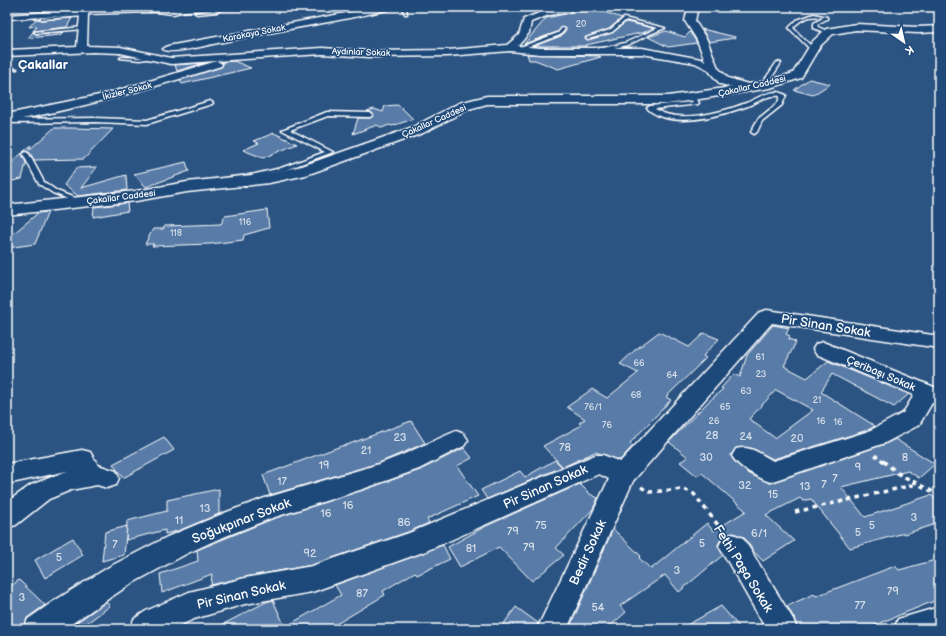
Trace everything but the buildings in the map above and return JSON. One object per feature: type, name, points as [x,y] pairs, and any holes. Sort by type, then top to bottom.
[{"type":"street","points":[[7,17],[248,7]]},
{"type":"street","name":"Karakaya Sokak","points":[[121,54],[192,46],[227,37],[364,14],[388,7]]},
{"type":"street","points":[[693,7],[690,21],[702,40],[713,69],[724,81],[748,88]]},
{"type":"street","points":[[514,48],[526,32],[527,21],[547,13],[567,10]]},
{"type":"street","points":[[82,49],[84,13]]},
{"type":"street","points":[[828,33],[830,31],[856,27],[918,30],[939,29]]},
{"type":"street","name":"Çakallar Caddesi","points":[[7,210],[136,196],[188,187],[269,178],[306,170],[418,130],[464,106],[487,100],[668,100],[693,98],[764,85],[797,75],[812,50],[828,33]]},
{"type":"street","name":"Aydınlar Sokak","points":[[7,53],[82,49],[171,61],[322,51],[370,54],[448,53],[514,48],[540,51],[642,51],[698,61],[713,69]]},
{"type":"street","name":"İkizler Sokak","points":[[7,119],[144,87],[244,55]]},
{"type":"street","name":"Pir Sinan Sokak","points":[[145,629],[157,621],[189,606],[245,591],[312,579],[416,543],[595,464],[603,464],[623,475],[766,316],[939,342]]},
{"type":"street","name":"Çeribaşı Sokak","points":[[824,349],[933,395]]},
{"type":"street","points":[[744,456],[770,472],[860,443],[877,437],[911,419],[933,395]]},
{"type":"street","name":"Soğukpınar Sokak","points":[[39,629],[64,610],[173,547],[264,509],[380,473],[433,453],[456,440]]},
{"type":"street","points":[[7,474],[82,459],[86,466],[81,478]]},
{"type":"street","points":[[7,517],[40,492],[68,481],[97,475],[107,478]]},
{"type":"street","name":"Bedir Sokak","points":[[552,629],[623,475]]},
{"type":"street","name":"Fethi Paşa Sokak","points":[[733,546],[782,629]]},
{"type":"street","points":[[909,629],[939,621]]},
{"type":"lane","points":[[404,7],[406,12]]},
{"type":"lane","points":[[613,7],[618,10]]},
{"type":"lane","points":[[197,13],[217,11],[223,8]]},
{"type":"lane","points":[[158,12],[173,13],[188,9]]},
{"type":"lane","points":[[42,18],[84,13]]},
{"type":"lane","points":[[812,50],[791,28],[792,24],[816,15],[826,18],[815,24],[816,28],[828,33]]},
{"type":"lane","points":[[588,38],[611,31],[625,19],[663,28],[640,35],[625,44],[594,51]]},
{"type":"lane","points":[[36,32],[83,28]]},
{"type":"lane","points":[[514,48],[559,34],[564,29]]},
{"type":"lane","points":[[764,85],[779,63]]},
{"type":"lane","points":[[7,69],[15,69]]},
{"type":"lane","points":[[693,98],[696,103],[650,108],[664,117],[686,118],[729,110],[751,103],[766,94],[783,95],[780,104],[760,120],[754,132]]},
{"type":"lane","points":[[7,119],[147,122],[210,104]]},
{"type":"lane","points":[[231,182],[283,169],[330,152],[285,130],[327,114],[370,115]]},
{"type":"lane","points":[[26,154],[41,183],[55,192],[80,202]]},
{"type":"path","points":[[860,443],[899,474],[939,495]]},
{"type":"path","name":"Fethi Paşa Sokak","points":[[623,475],[649,492],[684,489],[694,494],[733,546]]},
{"type":"path","points":[[795,512],[918,484]]},
{"type":"district","name":"Çakallar","points":[[43,64]]}]
